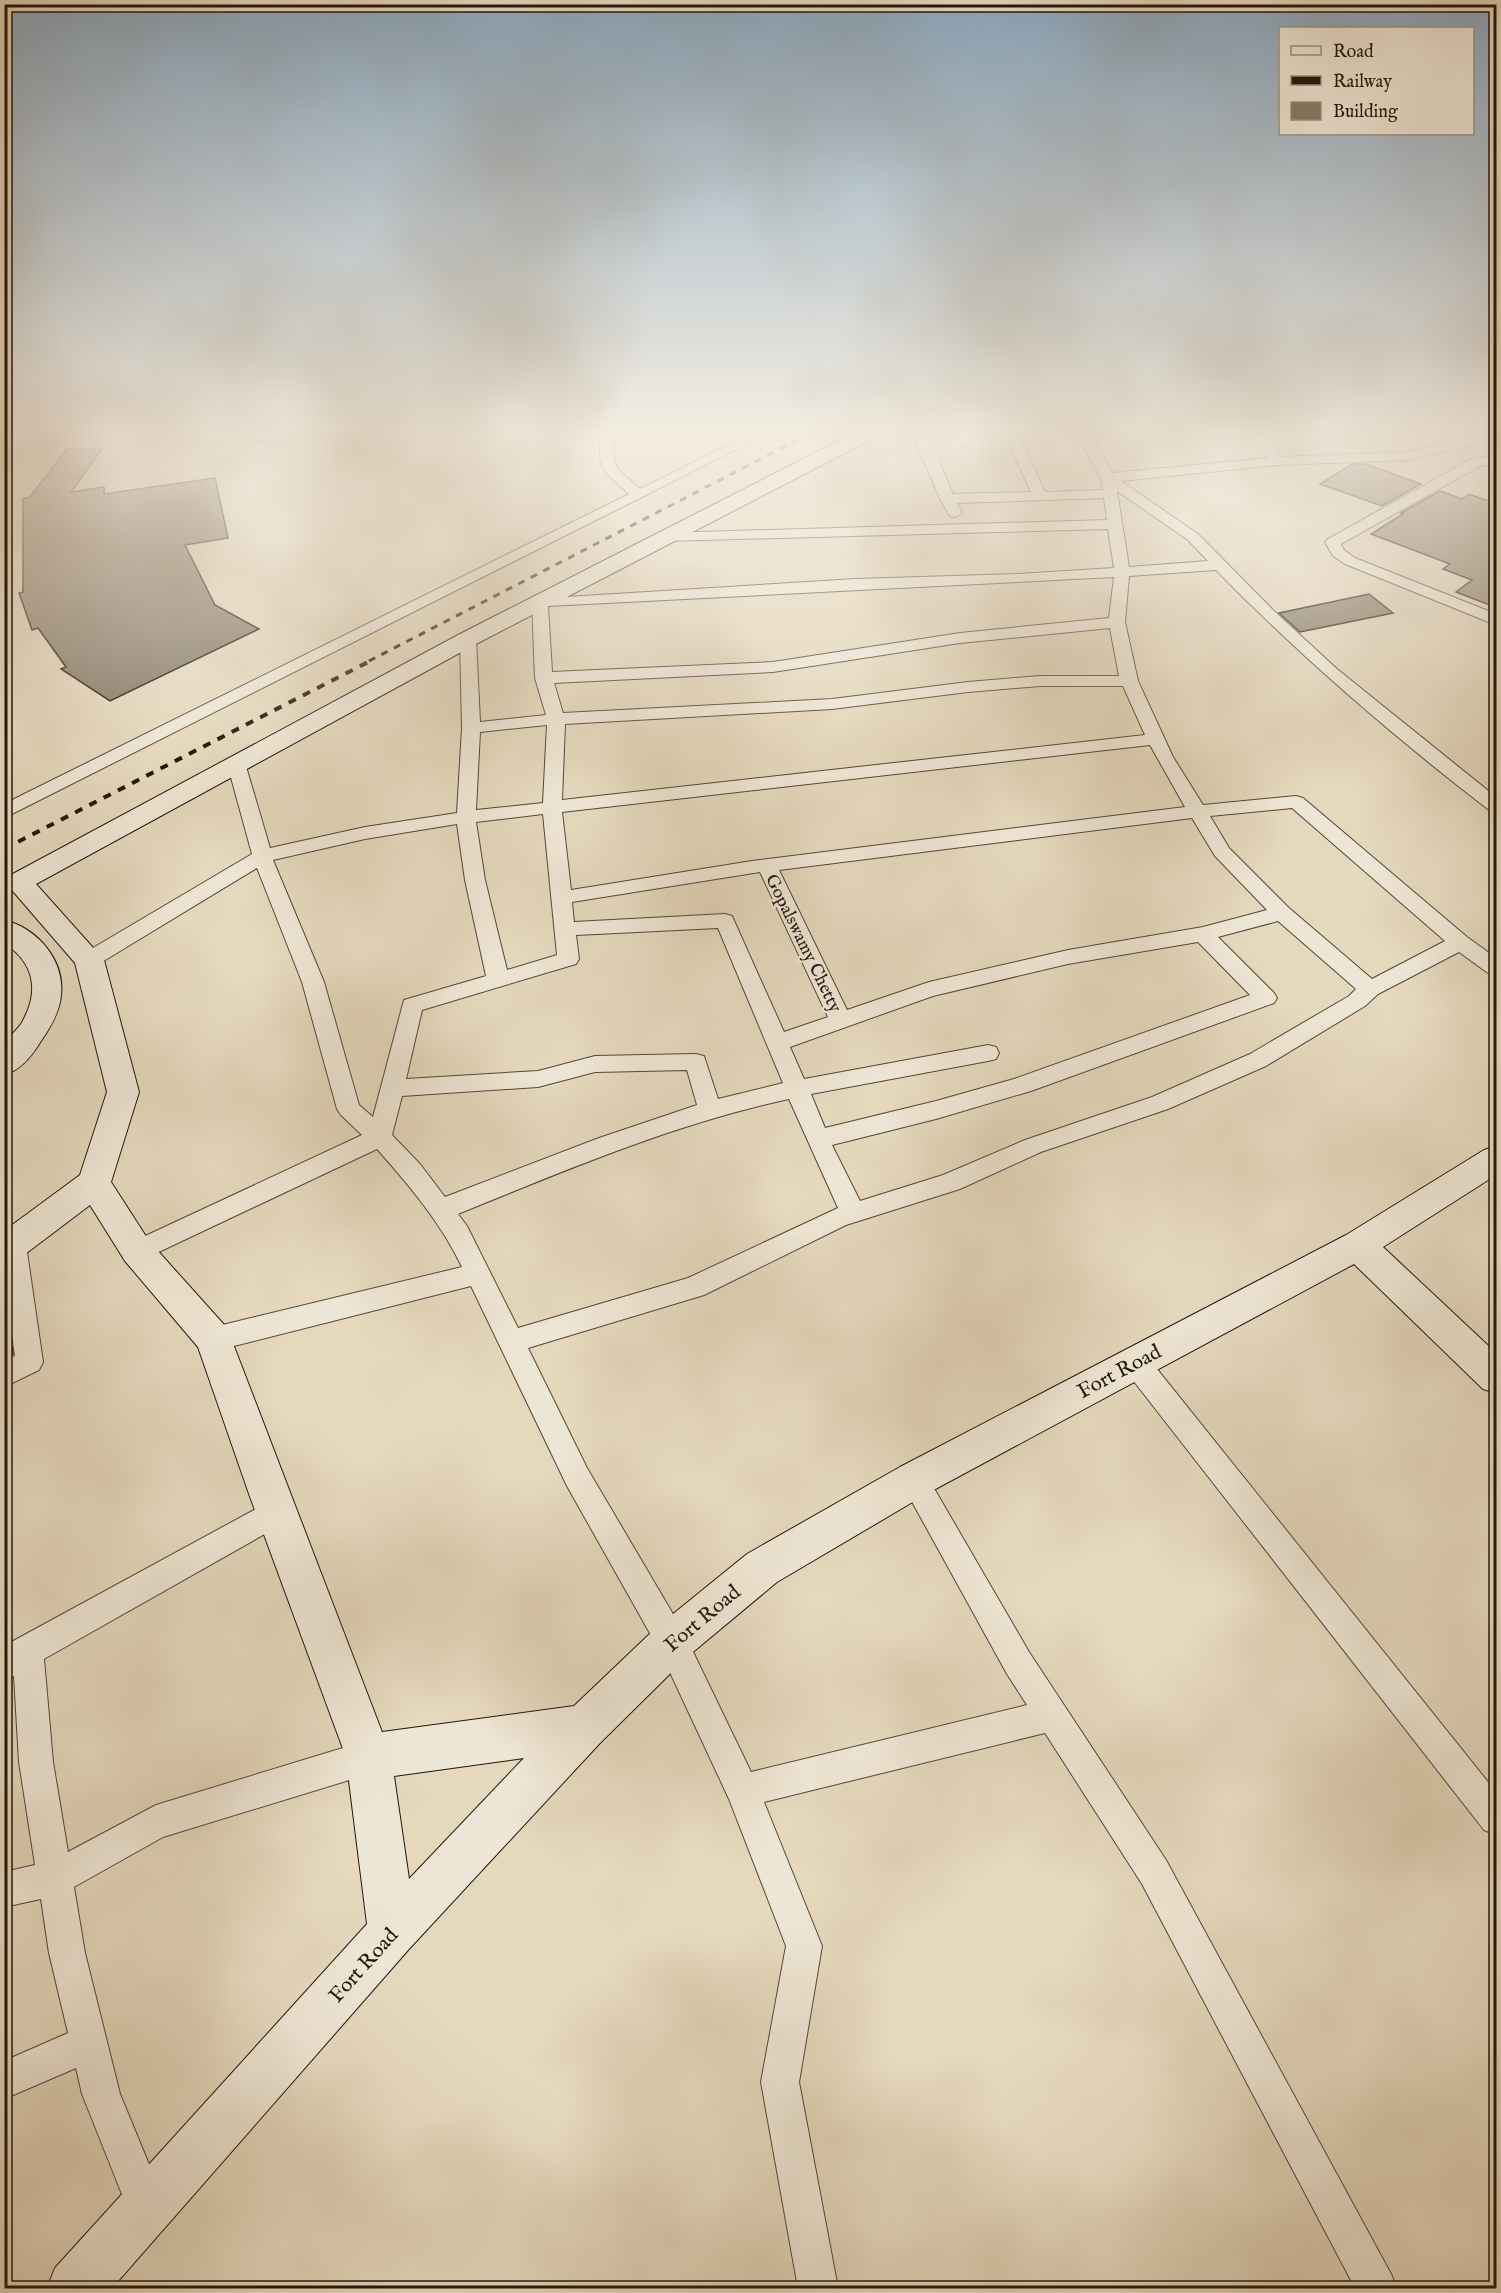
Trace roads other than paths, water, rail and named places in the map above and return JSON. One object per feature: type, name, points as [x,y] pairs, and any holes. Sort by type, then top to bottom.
[{"type":"street","points":[[4,813],[548,540]]},
{"type":"street","points":[[4,1375],[29,1362],[9,1248],[94,1183],[123,1092],[89,960],[19,882],[468,639],[660,540]]},
{"type":"street","points":[[1117,540],[1122,572],[1117,622],[1129,681],[1156,739],[1222,852],[1282,913],[1370,989]]},
{"type":"street","points":[[1196,540],[1267,613],[1331,673],[1459,778],[1497,806]]},
{"type":"street","points":[[1337,540],[1333,542],[1338,553],[1350,561],[1497,620]]},
{"type":"street","points":[[540,602],[855,584],[1018,579],[1221,565]]},
{"type":"street","points":[[380,1137],[412,1005],[568,959],[552,807],[556,719],[544,678],[540,602]]},
{"type":"street","points":[[544,678],[772,668],[960,638],[1117,622]]},
{"type":"street","points":[[468,639],[471,728],[466,817],[475,880],[498,979]]},
{"type":"street","points":[[471,728],[556,719],[832,704],[968,687],[1040,681],[1129,681]]},
{"type":"street","points":[[89,960],[262,856],[364,833],[466,817],[1156,739]]},
{"type":"street","points":[[236,764],[262,856],[313,982],[349,1108],[411,1171],[458,1233],[577,1478],[672,1642],[743,1791],[804,1946],[780,2082],[818,2289]]},
{"type":"street","points":[[561,898],[632,883],[1197,811],[1296,802],[1460,942],[1497,968]]},
{"type":"street","name":"Gopalswamy Chetty","points":[[767,866],[841,1020]]},
{"type":"street","points":[[777,1044],[929,990],[1068,957],[1203,934],[1282,913]]},
{"type":"street","points":[[565,929],[725,921],[818,1139],[853,1213]]},
{"type":"street","points":[[4,929],[34,951],[48,982],[48,997],[23,1047],[4,1064]]},
{"type":"street","points":[[818,1139],[941,1110],[1052,1075],[1186,1024],[1266,998],[1203,934]]},
{"type":"street","points":[[511,1342],[695,1287],[838,1218],[951,1182],[1033,1146],[1160,1103],[1258,1060],[1357,1001],[1370,989],[1460,942]]},
{"type":"street","points":[[440,1209],[710,1110],[797,1089],[988,1053]]},
{"type":"street","points":[[392,1088],[538,1078],[595,1064],[696,1062],[710,1110]]},
{"type":"street","points":[[137,1251],[380,1137]]},
{"type":"street","name":"Fort Road","points":[[75,2289],[392,1932],[584,1727],[672,1642],[762,1568],[914,1480],[1358,1245],[1497,1159]]},
{"type":"street","points":[[94,1183],[137,1251],[214,1339],[276,1512],[369,1757],[392,1932]]},
{"type":"street","points":[[1358,1245],[1497,1377]]},
{"type":"street","points":[[214,1339],[478,1274]]},
{"type":"street","points":[[1136,1362],[1497,1818]]},
{"type":"street","points":[[914,1480],[1018,1663],[1154,1872],[1377,2289]]},
{"type":"street","points":[[147,2208],[101,2094],[68,1953],[16,1658],[276,1512]]},
{"type":"street","points":[[743,1791],[1052,1715]]},
{"type":"street","points":[[4,1890],[55,1878],[156,1822],[369,1757],[584,1727]]},
{"type":"street","points":[[4,2080],[89,2043]]},
{"type":"railway","points":[[369,661],[604,540]]},
{"type":"railway","points":[[4,849],[372,660]]}]
